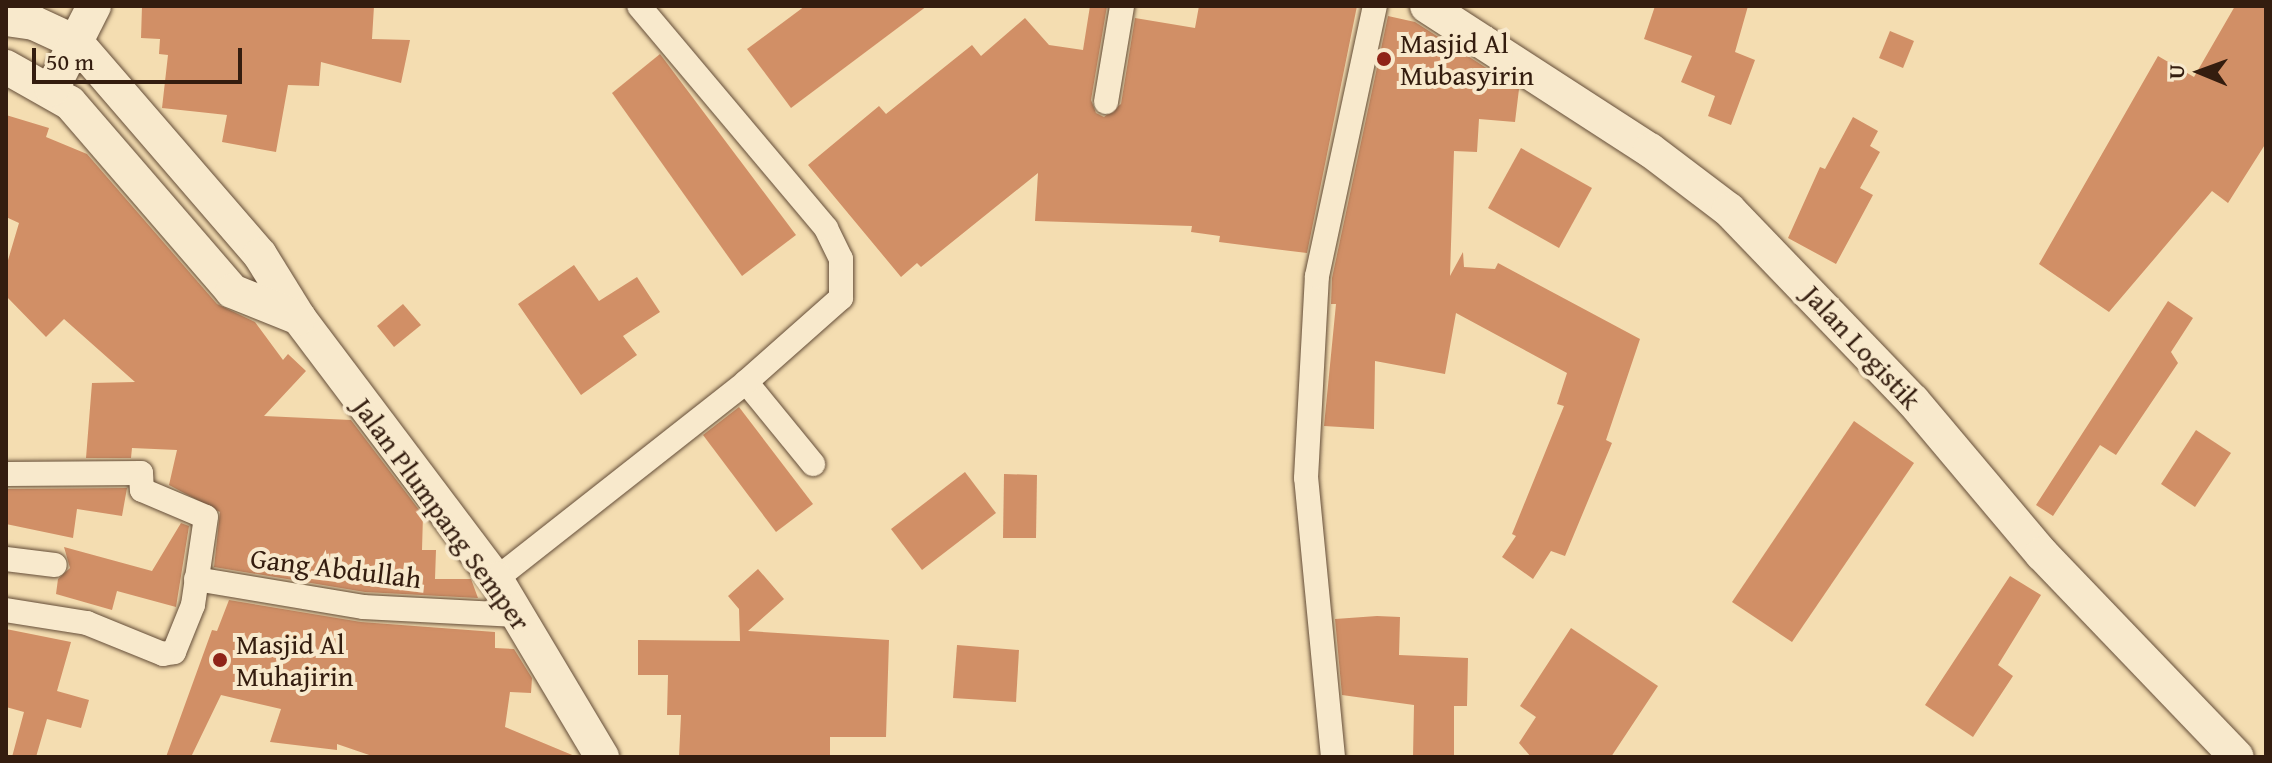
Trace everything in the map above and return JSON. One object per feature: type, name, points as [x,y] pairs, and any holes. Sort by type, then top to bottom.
[{"type":"main road","points":[[52,89],[94,6]]},
{"type":"main road","name":"Jalan Logistik","points":[[1427,6],[1650,150],[1729,210],[1913,401],[2042,554],[2237,757]]},
{"type":"main road","points":[[29,16],[9,68],[52,89],[114,151],[232,291],[299,318]]},
{"type":"main road","name":"Jalan Plumpang Semper","points":[[29,16],[77,43],[260,255],[299,318],[496,579],[602,757]]},
{"type":"street","points":[[496,579],[746,382],[841,298],[841,259],[826,228],[639,6]]},
{"type":"street","points":[[1106,102],[1122,6]]},
{"type":"street","points":[[1333,757],[1306,478],[1317,276],[1375,6]]},
{"type":"street","points":[[746,382],[813,464]]},
{"type":"street","points":[[6,474],[141,473],[142,490],[206,517],[193,605],[174,652],[163,654],[87,623],[6,610]]},
{"type":"street","points":[[6,559],[55,565]]},
{"type":"street","name":"Gang Abdullah","points":[[196,579],[363,607],[517,615]]},
{"type":"building","points":[[142,6],[374,6],[372,39],[410,40],[401,83],[321,62],[319,86],[288,85],[276,152],[222,142],[227,115],[162,108],[168,55],[159,54],[160,39],[141,38]]},
{"type":"building","points":[[805,6],[927,6],[791,108],[747,49]]},
{"type":"building","points":[[1090,6],[1107,6],[1091,100],[1096,113],[1104,117],[1121,104],[1135,18],[1195,28],[1199,6],[1357,6],[1307,253],[1219,242],[1220,236],[1191,232],[1192,226],[1035,221],[1038,173],[921,267],[917,263],[901,277],[808,165],[879,106],[886,114],[972,45],[981,56],[1025,18],[1049,45],[1083,50]]},
{"type":"building","points":[[1655,6],[1748,6],[1735,52],[1755,60],[1731,125],[1708,116],[1715,96],[1681,82],[1692,56],[1644,39]]},
{"type":"building","points":[[2235,6],[2266,6],[2266,143],[2228,203],[2212,191],[2109,312],[2039,264],[2158,56],[2194,77]]},
{"type":"building","points":[[1388,16],[1415,22],[1519,89],[1515,122],[1479,119],[1477,152],[1454,151],[1450,276],[1463,252],[1464,267],[1495,269],[1498,263],[1640,339],[1606,440],[1612,443],[1565,556],[1551,551],[1533,579],[1502,557],[1516,536],[1512,534],[1564,406],[1557,404],[1567,373],[1456,313],[1445,374],[1375,361],[1374,429],[1324,426],[1336,304],[1331,304],[1332,278]]},
{"type":"building","points":[[1890,31],[1914,41],[1903,68],[1879,58]]},
{"type":"building","points":[[660,54],[796,235],[742,276],[612,93]]},
{"type":"building","points":[[6,115],[49,128],[46,137],[87,154],[217,304],[255,322],[283,360],[288,354],[306,371],[264,416],[351,420],[423,515],[422,550],[436,550],[435,579],[471,579],[478,598],[365,592],[214,567],[220,512],[169,485],[177,450],[132,448],[131,458],[86,458],[92,383],[135,382],[64,319],[46,337],[6,296],[6,267],[19,223],[6,217]]},
{"type":"building","points":[[1853,117],[1878,131],[1870,146],[1880,152],[1860,188],[1873,195],[1836,264],[1788,238],[1820,167],[1825,169]]},
{"type":"building","points":[[1521,148],[1592,188],[1559,248],[1488,208]]},
{"type":"building","points":[[574,265],[599,301],[637,277],[660,312],[623,336],[637,355],[581,395],[518,304]]},
{"type":"building","points":[[2168,301],[2193,318],[2171,352],[2178,363],[2116,455],[2100,445],[2053,516],[2036,505]]},
{"type":"building","points":[[403,304],[421,325],[394,347],[377,326]]},
{"type":"building","points":[[739,407],[813,504],[776,532],[703,435]]},
{"type":"building","points":[[1854,421],[1914,463],[1792,642],[1732,602]]},
{"type":"building","points":[[2196,430],[2231,453],[2195,507],[2161,484]]},
{"type":"building","points":[[965,472],[996,513],[922,570],[891,529]]},
{"type":"building","points":[[1004,474],[1037,475],[1036,538],[1003,538]]},
{"type":"building","points":[[127,488],[122,516],[77,509],[73,538],[6,524],[6,489]]},
{"type":"building","points":[[181,523],[189,526],[176,607],[117,591],[112,610],[56,594],[58,579],[70,568],[64,547],[152,571]]},
{"type":"building","points":[[758,569],[784,599],[748,631],[889,640],[886,737],[830,737],[830,757],[679,757],[681,715],[667,715],[668,675],[638,675],[638,640],[740,641],[739,609],[728,596]]},
{"type":"building","points":[[2010,576],[2041,595],[1998,665],[2013,676],[1973,737],[1925,705]]},
{"type":"building","points":[[229,600],[361,622],[495,632],[495,648],[514,649],[532,678],[531,693],[510,692],[505,727],[577,757],[375,757],[337,744],[337,750],[270,742],[281,709],[221,695],[191,757],[166,757],[212,630],[217,631]]},
{"type":"building","points":[[1400,617],[1399,655],[1468,658],[1467,706],[1454,706],[1454,757],[1413,757],[1414,705],[1342,695],[1335,619]]},
{"type":"building","points":[[1571,628],[1658,686],[1611,757],[1531,757],[1519,743],[1536,717],[1520,706]]},
{"type":"building","points":[[6,629],[71,642],[57,691],[89,700],[81,728],[47,719],[36,757],[12,757],[24,712],[6,707]]},
{"type":"building","points":[[957,645],[1019,650],[1016,702],[953,698]]},
{"type":"place","name":"Masjid Al Mubasyirin","points":[[1384,59]]},
{"type":"place","name":"Masjid Al Muhajirin","points":[[220,660]]}]
